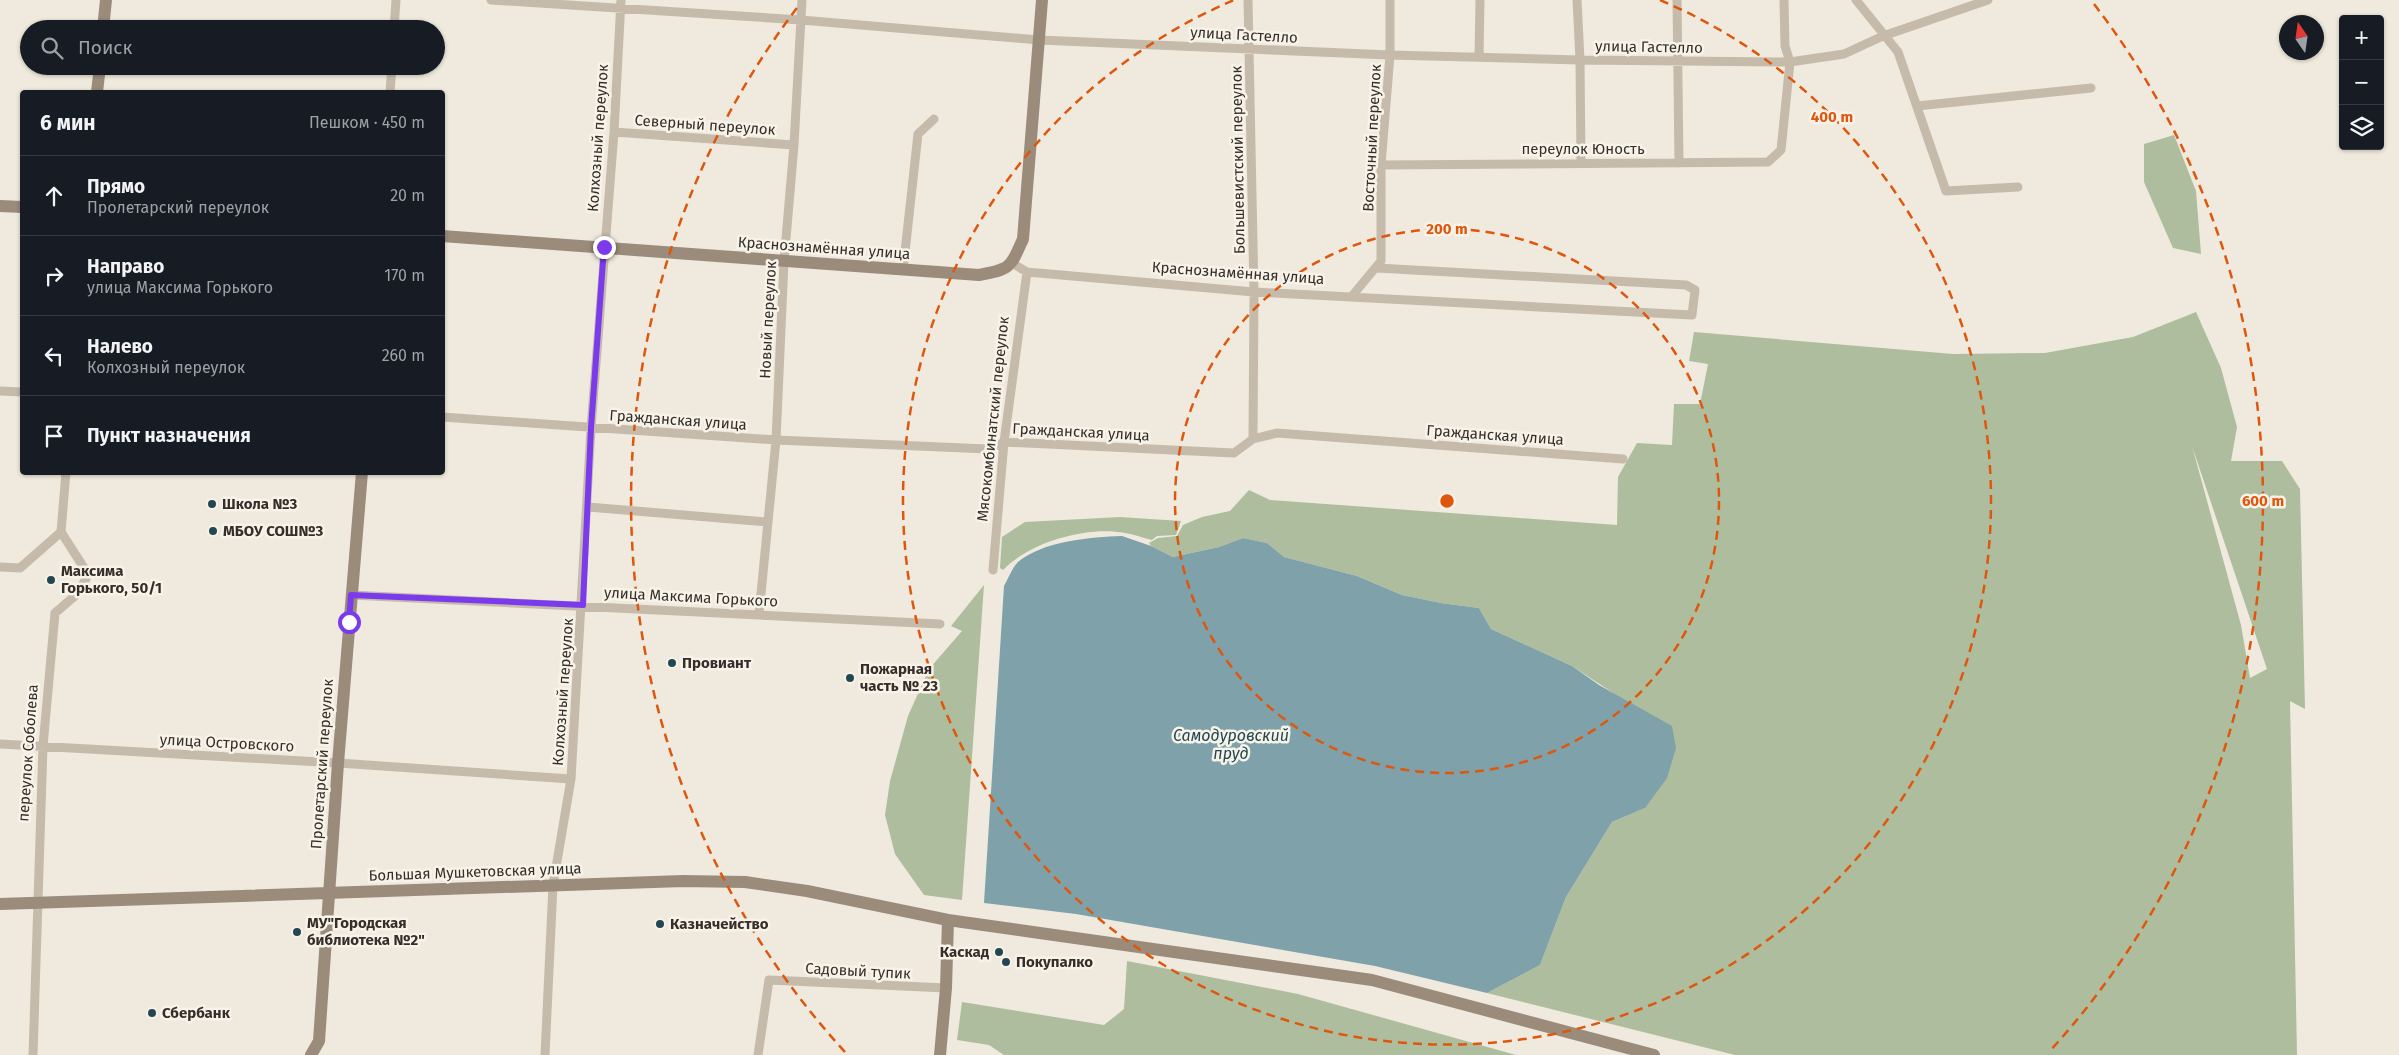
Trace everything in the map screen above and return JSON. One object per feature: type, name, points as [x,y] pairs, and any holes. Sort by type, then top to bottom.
[{"type":"main road","points":[[104,20],[106,0]]},
{"type":"main road","points":[[1012,264],[1023,240],[1042,0]]},
{"type":"main road","points":[[97,90],[99,75]]},
{"type":"main road","points":[[0,206],[20,207]]},
{"type":"main road","name":"Краснознамённая улица","points":[[445,236],[979,275],[1003,270],[1012,264]]},
{"type":"main road","name":"Пролетарский переулок","points":[[311,1055],[319,1041],[338,763],[362,475]]},
{"type":"main road","name":"Большая Мушкетовская улица","points":[[0,904],[683,881],[746,882],[807,891],[948,920],[1372,980],[1654,1055]]},
{"type":"main road","points":[[940,1055],[946,988],[948,920]]},
{"type":"street","points":[[395,20],[396,0]]},
{"type":"street","name":"улица Гастелло","points":[[491,0],[620,3],[1039,40],[1390,55],[1678,62],[1790,62],[1844,54],[1883,36],[1988,0]]},
{"type":"street","name":"Новый переулок","points":[[759,614],[776,440],[784,262],[794,145],[802,0]]},
{"type":"street","name":"Большевистский переулок","points":[[1248,0],[1254,292],[1254,439]]},
{"type":"street","name":"Восточный переулок","points":[[1377,268],[1382,261],[1381,165],[1390,55],[1390,0]]},
{"type":"street","points":[[1479,57],[1480,0]]},
{"type":"street","points":[[1577,0],[1580,60],[1581,163]]},
{"type":"street","points":[[1677,0],[1679,163]]},
{"type":"street","points":[[1784,0],[1785,46],[1790,62]]},
{"type":"street","points":[[1856,0],[1883,36],[1891,42],[1898,52],[1946,191],[2018,187]]},
{"type":"street","name":"Колхозный переулок","points":[[545,1055],[553,886],[571,779],[583,605],[591,428],[614,132],[620,3]]},
{"type":"street","name":"переулок Юность","points":[[1381,165],[1768,162],[1781,150],[1790,62]]},
{"type":"street","points":[[390,90],[391,75]]},
{"type":"street","points":[[1917,106],[2091,88]]},
{"type":"street","points":[[903,270],[918,134],[934,119]]},
{"type":"street","name":"Северный переулок","points":[[614,132],[794,145]]},
{"type":"street","name":"Краснознамённая улица","points":[[1012,264],[1027,272],[1254,292],[1692,315],[1696,296],[1695,290],[1686,284],[1377,268]]},
{"type":"street","points":[[1352,296],[1377,268]]},
{"type":"street","name":"Мясокомбинатский переулок","points":[[993,570],[1004,442],[1027,272]]},
{"type":"street","points":[[0,391],[20,392]]},
{"type":"street","name":"Гражданская улица","points":[[445,417],[776,440],[988,449],[1004,442],[1234,453],[1254,439],[1277,433],[1624,459]]},
{"type":"street","points":[[0,566],[20,568],[62,532],[66,475]]},
{"type":"street","points":[[588,507],[768,522]]},
{"type":"street","name":"переулок Соболева","points":[[33,1055],[43,746],[55,612],[76,595],[86,579],[86,571],[62,532]]},
{"type":"street","name":"улица Максима Горького","points":[[351,595],[940,624]]},
{"type":"street","name":"улица Островского","points":[[0,744],[338,763],[571,779]]},
{"type":"street","name":"Садовый тупик","points":[[758,1055],[769,980],[946,988]]},
{"type":"green space","points":[[2174,135],[2196,191],[2201,254],[2173,248],[2144,182],[2144,144]]},
{"type":"green space","points":[[2196,312],[2221,368],[2237,427],[2231,461],[2282,461],[2300,489],[2305,709],[2290,701],[2297,1055],[1735,1055],[1487,993],[1540,965],[1566,897],[1612,822],[1645,808],[1630,704],[1572,666],[1491,629],[1479,608],[1402,595],[1357,576],[1284,557],[1267,543],[1243,538],[1219,547],[1173,557],[1151,546],[1149,543],[1158,538],[1177,536],[1183,525],[1202,517],[1230,511],[1249,490],[1270,500],[1617,525],[1618,477],[1637,443],[1672,445],[1674,404],[1700,404],[1708,364],[1689,361],[1694,332],[1953,354],[2045,353],[2133,337]],"holes":[[[2192,446],[2267,669],[2250,678],[2241,625]]]},
{"type":"green space","points":[[1120,517],[1181,521],[1176,535],[1157,536],[1152,540],[1110,531],[1077,534],[1060,538],[1028,551],[1003,570],[1000,568],[1002,537],[1025,522]]},
{"type":"green space","points":[[984,585],[962,900],[924,895],[895,854],[885,815],[890,781],[908,716],[929,669],[962,631],[951,626]]},
{"type":"green space","points":[[1127,961],[1298,994],[1516,1055],[1004,1055],[989,1045],[957,1040],[962,1002],[1104,1025],[1124,1009]]},
{"type":"water","name":"Самодуровский пруд","points":[[1122,536],[1151,546],[1173,557],[1219,547],[1243,538],[1267,543],[1284,557],[1357,576],[1402,595],[1479,608],[1491,629],[1572,666],[1599,685],[1672,726],[1676,748],[1667,778],[1645,808],[1612,822],[1566,897],[1540,965],[1487,993],[1375,966],[1076,914],[984,903],[1004,586],[1018,562],[1040,549],[1082,539]]},
{"type":"place","name":"Школа №3","points":[[212,504]]},
{"type":"place","name":"МБОУ СОШ№3","points":[[213,531]]},
{"type":"place","name":"Максима Горького, 50/1","points":[[51,580]]},
{"type":"place","name":"Провиант","points":[[672,663]]},
{"type":"place","name":"Пожарная часть № 23","points":[[850,678]]},
{"type":"place","name":"Казначейство","points":[[660,924]]},
{"type":"place","name":"МУ\"Городская библиотека №2\"","points":[[297,932]]},
{"type":"place","name":"Каскад","points":[[999,952]]},
{"type":"place","name":"Покупалко","points":[[1006,962]]},
{"type":"place","name":"Сбербанк","points":[[152,1013]]},
{"type":"route","points":[[349,622],[351,595],[583,605],[591,428],[604,247]]}]
